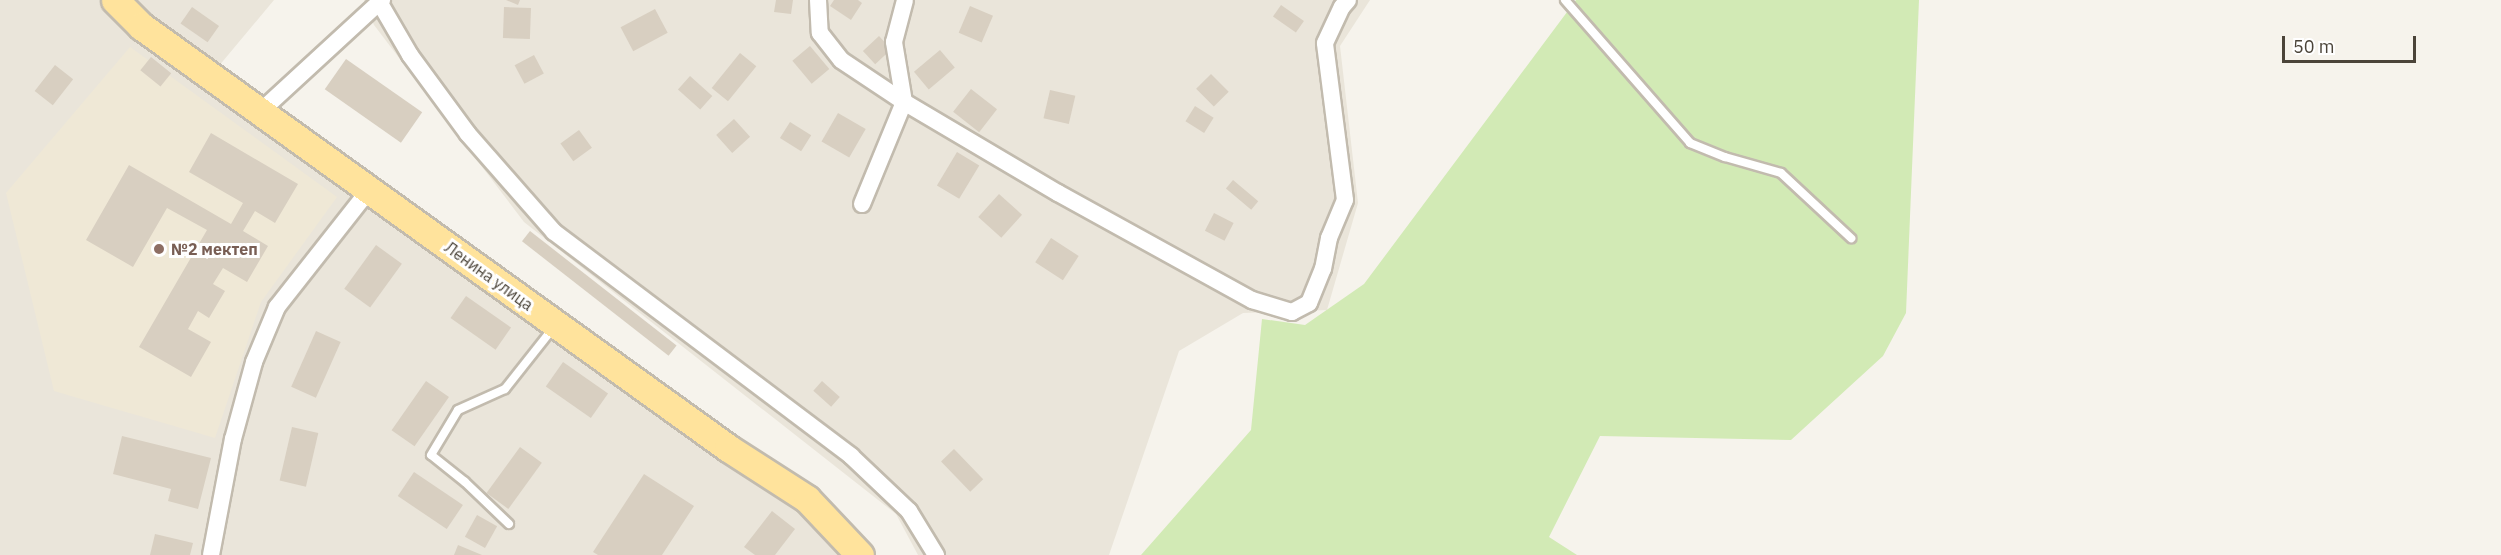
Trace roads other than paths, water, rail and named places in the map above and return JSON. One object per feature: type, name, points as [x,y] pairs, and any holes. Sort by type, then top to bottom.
[{"type":"main road","name":"Ленина улица","points":[[115,0],[141,26],[260,112],[728,448],[807,499],[860,555]]},
{"type":"street","points":[[818,0],[820,33],[841,60],[904,102],[1058,193],[1252,300],[1292,312],[1309,303],[1323,269],[1329,238],[1345,200],[1325,43],[1345,4]]},
{"type":"street","points":[[862,204],[904,102],[894,42],[905,0]]},
{"type":"street","points":[[260,112],[380,1],[410,55],[468,134],[554,232],[851,456],[909,511],[936,555]]},
{"type":"street","points":[[211,555],[233,439],[254,362],[277,307],[369,190]]},
{"type":"lane","points":[[1345,4],[1357,0]]},
{"type":"lane","points":[[1565,0],[1690,143],[1780,173],[1851,238]]},
{"type":"lane","points":[[509,524],[465,482],[430,455],[458,410],[505,389],[556,325]]},
{"type":"place","name":"№2 мектеп","points":[[159,249]]}]
